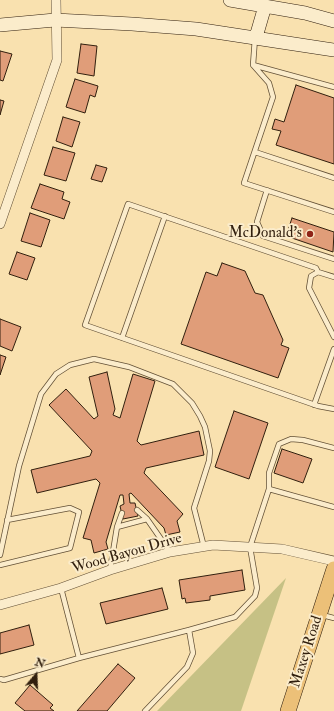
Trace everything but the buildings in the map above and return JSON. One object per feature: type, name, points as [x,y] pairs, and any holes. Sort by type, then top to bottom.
[{"type":"main road","name":"Maxey Road","points":[[288,711],[334,569]]},
{"type":"street","points":[[0,224],[57,60],[56,0]]},
{"type":"street","points":[[230,0],[334,20]]},
{"type":"street","points":[[256,37],[265,6]]},
{"type":"street","points":[[0,25],[56,20],[196,29],[334,50]]},
{"type":"street","name":"Wood Bayou Drive","points":[[0,605],[61,588],[110,570],[170,552],[204,548],[213,545],[282,549],[334,561]]},
{"type":"lane","points":[[256,37],[253,65],[269,83],[273,97],[244,183],[334,212]]},
{"type":"lane","points":[[253,65],[334,87]]},
{"type":"lane","points":[[255,152],[334,178]]},
{"type":"lane","points":[[267,190],[257,222],[263,236],[334,259]]},
{"type":"lane","points":[[334,277],[318,272],[316,268],[128,204],[84,325],[314,405],[334,409]]},
{"type":"lane","points":[[122,338],[165,216]]},
{"type":"lane","points":[[318,272],[311,276],[309,288],[334,336]]},
{"type":"lane","points":[[314,405],[334,349]]},
{"type":"lane","points":[[0,555],[19,466],[41,394],[56,374],[70,365],[94,359],[129,367],[173,384],[192,402],[205,427],[210,451],[209,461],[194,508],[204,548]]},
{"type":"lane","points":[[0,679],[4,680],[79,658],[235,617],[255,596],[257,588],[250,547],[269,489],[269,473],[279,444],[291,439],[303,440],[334,448]]},
{"type":"lane","points":[[269,489],[334,507]]},
{"type":"lane","points":[[0,565],[70,548],[79,512],[70,508],[7,520]]},
{"type":"lane","points":[[137,510],[146,519],[170,552]]},
{"type":"lane","points":[[110,570],[117,527],[122,513]]},
{"type":"lane","points":[[117,527],[146,519]]},
{"type":"lane","points":[[61,588],[79,658]]},
{"type":"lane","points":[[320,614],[334,618]]},
{"type":"lane","points":[[145,711],[187,667],[193,653],[189,630]]},
{"type":"shaded area","points":[[286,578],[241,711],[157,711]]},
{"type":"place","name":"McDonald's","points":[[310,234]]}]
